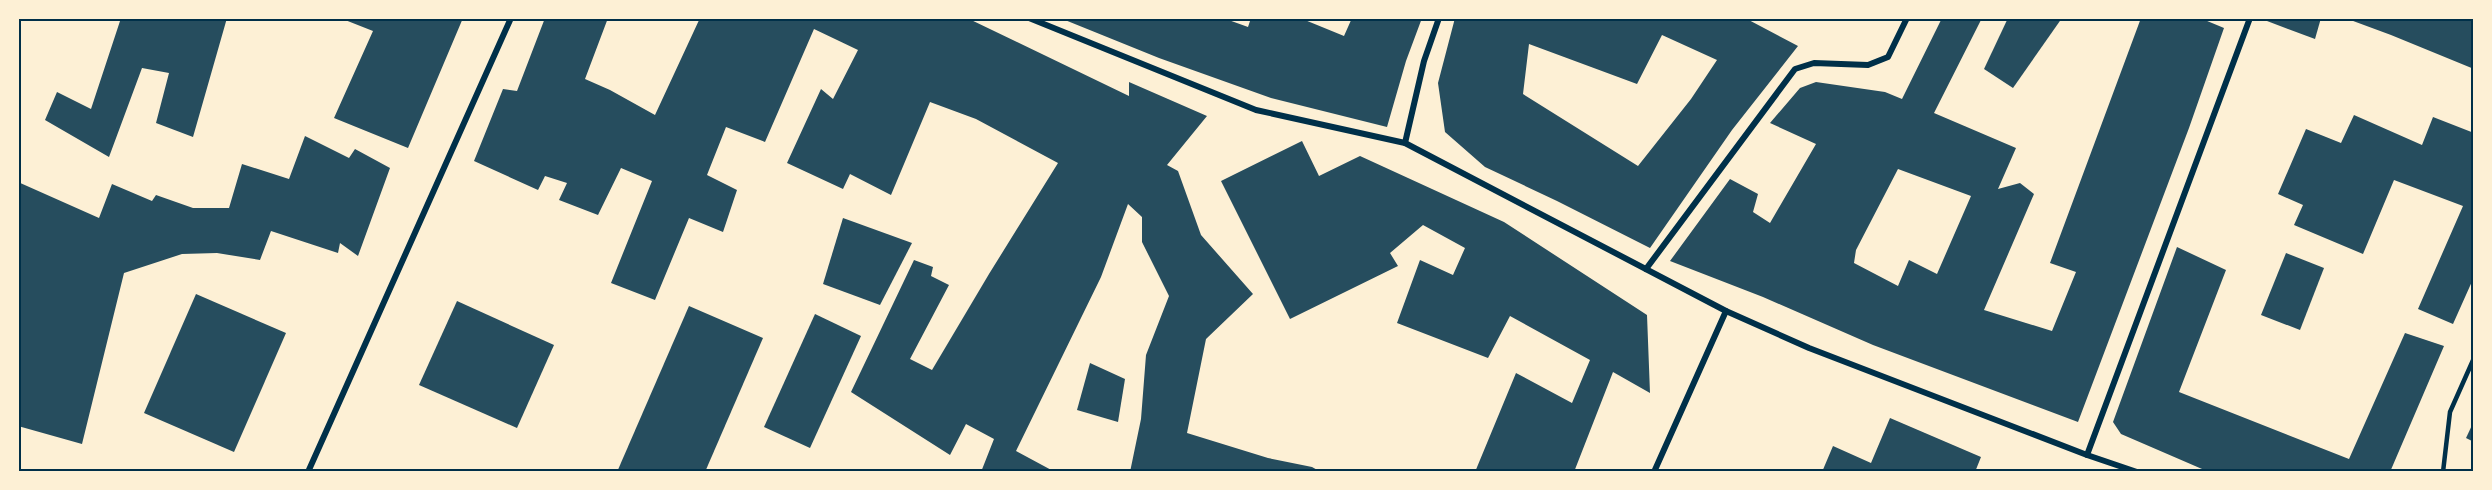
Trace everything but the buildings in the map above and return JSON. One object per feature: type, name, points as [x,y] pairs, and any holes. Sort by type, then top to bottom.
[{"type":"street","points":[[308,472],[511,18]]},
{"type":"street","points":[[1029,18],[1256,110],[1405,143],[1726,311],[1809,348],[2137,472]]},
{"type":"street","points":[[1405,143],[1424,61],[1439,18]]},
{"type":"street","points":[[1646,269],[1795,69],[1814,63],[1868,65],[1888,57],[1907,18]]},
{"type":"street","points":[[2087,455],[2250,18]]},
{"type":"street","points":[[1654,472],[1726,311]]},
{"type":"lane","points":[[2443,472],[2450,412],[2474,358]]}]
